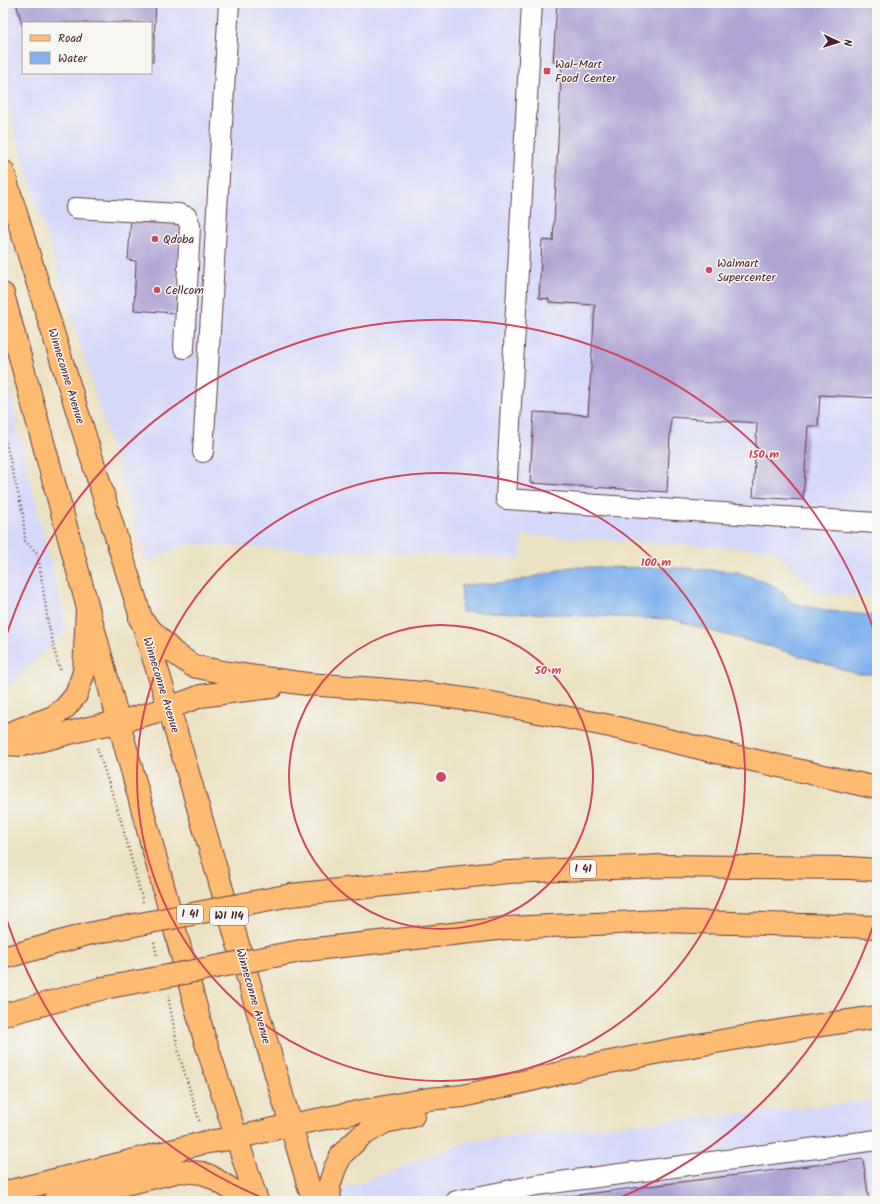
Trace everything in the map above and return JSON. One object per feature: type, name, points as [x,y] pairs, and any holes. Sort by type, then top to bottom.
[{"type":"main road","name":"Winneconne Avenue","points":[[3,171],[140,619],[169,708],[312,1201]]},
{"type":"main road","points":[[3,294],[204,1037],[257,1201]]},
{"type":"main road","points":[[3,744],[15,731],[53,717],[65,708],[76,695],[84,672],[87,608]]},
{"type":"main road","points":[[140,619],[173,652],[193,666],[222,672],[307,684],[422,693],[507,706],[610,726],[708,750],[877,788]]},
{"type":"main road","points":[[3,744],[22,745],[119,722],[169,708],[201,696],[307,684]]},
{"type":"main road","name":"I 41","points":[[3,958],[88,934],[291,895],[508,872],[664,866],[850,868],[877,870]]},
{"type":"main road","points":[[3,1015],[104,988],[306,950],[507,928],[660,920],[877,928]]},
{"type":"main road","points":[[3,1193],[207,1142],[236,1138],[290,1125],[379,1108],[464,1096],[590,1066],[675,1049],[779,1031],[877,1017]]},
{"type":"main road","points":[[330,1201],[329,1186],[335,1168],[342,1154],[361,1136],[385,1122],[432,1111],[464,1096]]},
{"type":"main road","points":[[54,1201],[180,1171],[202,1173],[210,1176],[250,1201]]},
{"type":"street","points":[[203,452],[229,3]]},
{"type":"street","points":[[532,3],[506,499],[877,523]]},
{"type":"street","points":[[76,208],[179,214],[187,217],[190,226],[184,348]]},
{"type":"street","points":[[456,1201],[537,1185],[877,1140]]},
{"type":"path","points":[[140,891],[144,906]]},
{"type":"path","points":[[152,936],[158,958]]},
{"type":"path","points":[[167,995],[179,1054],[201,1127]]},
{"type":"shaded area","points":[[3,3],[877,3],[877,597],[818,594],[774,550],[522,535],[521,559],[184,544],[147,563],[3,92]]},
{"type":"shaded area","points":[[3,350],[19,437],[67,628],[3,692]]},
{"type":"shaded area","points":[[877,1100],[877,1201],[342,1201],[341,1190],[470,1141]]},
{"type":"water","points":[[570,567],[684,568],[737,572],[761,580],[779,589],[792,603],[830,611],[877,616],[877,671],[872,674],[858,674],[771,647],[671,619],[531,613],[461,612],[461,586],[516,581]]},
{"type":"building","points":[[16,3],[156,3],[153,62],[152,22],[22,22],[22,24]]},
{"type":"building","name":"Walmart Supercenter","points":[[557,3],[877,3],[877,398],[820,395],[818,426],[808,426],[803,500],[753,497],[757,423],[671,417],[667,492],[530,483],[534,412],[588,415],[595,305],[549,302],[549,299],[539,298],[542,240],[553,241],[562,62],[553,62]]},
{"type":"building","points":[[131,219],[181,222],[175,313],[134,310],[136,261],[128,260]]},
{"type":"building","points":[[863,1159],[869,1201],[539,1201],[539,1200]]},
{"type":"place","name":"Wal-Mart Food Center","points":[[547,71]]},
{"type":"place","name":"Qdoba","points":[[155,239]]},
{"type":"place","name":"Walmart Supercenter","points":[[709,270]]},
{"type":"place","name":"Cellcom","points":[[157,290]]}]
